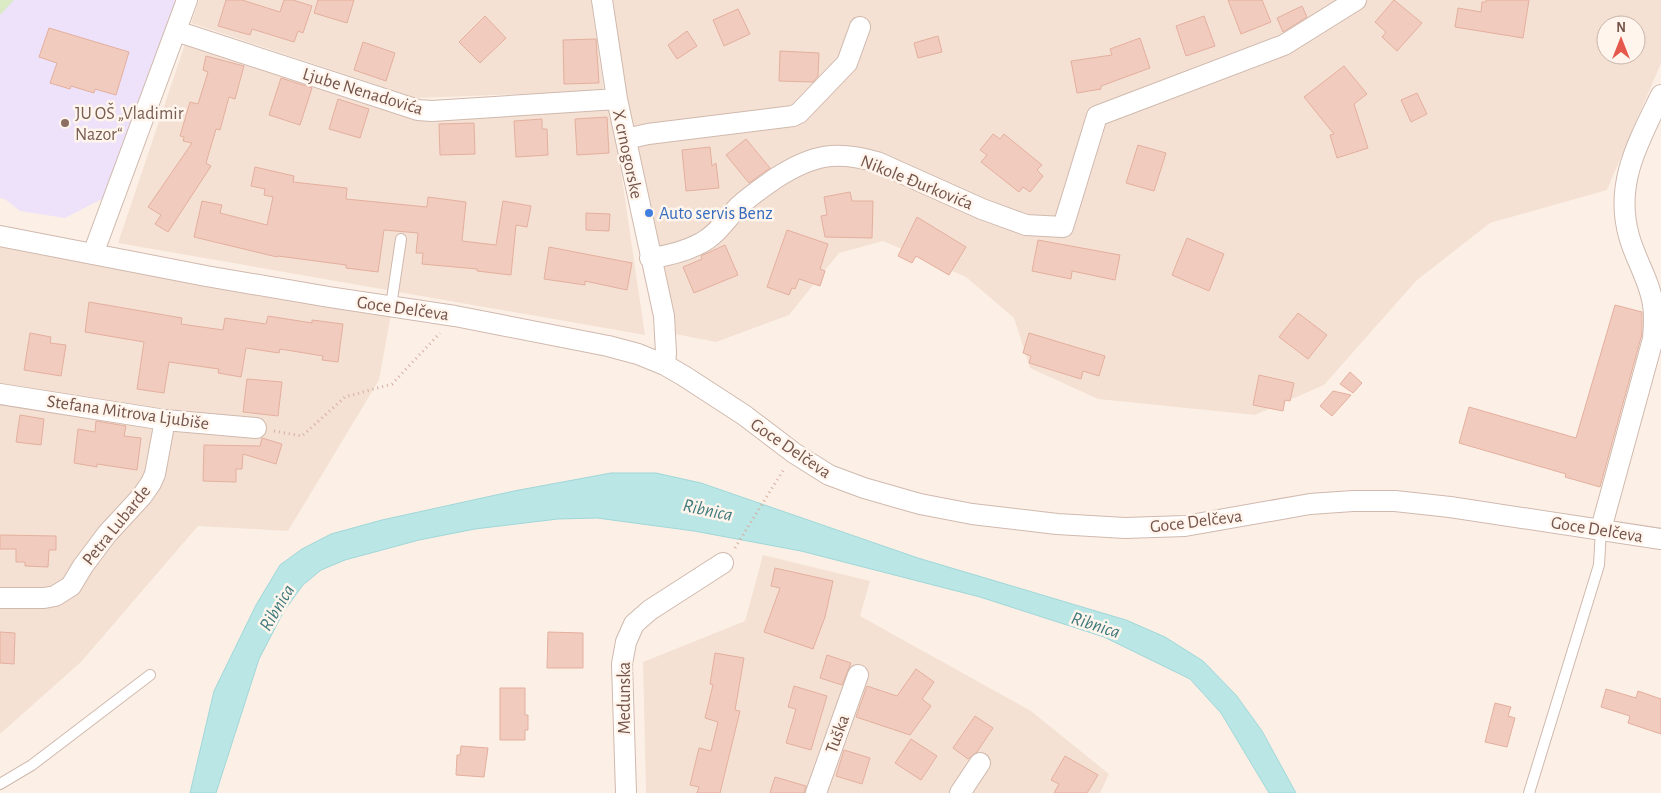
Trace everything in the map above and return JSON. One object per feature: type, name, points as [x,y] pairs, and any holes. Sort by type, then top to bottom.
[{"type":"street","points":[[93,254],[186,0]]},
{"type":"street","name":"X crnogorske","points":[[602,0],[617,99],[664,316],[665,365]]},
{"type":"street","name":"Nikole Đurkovića","points":[[650,258],[683,251],[702,243],[720,228],[751,196],[795,166],[810,160],[841,155],[877,162],[982,209],[1026,225],[1063,227],[1097,116],[1284,45],[1356,0]]},
{"type":"street","points":[[626,139],[648,134],[793,116],[799,113],[848,63],[860,27]]},
{"type":"street","name":"Ljube Nenadovića","points":[[176,31],[418,110],[432,112],[617,99]]},
{"type":"street","points":[[1601,530],[1653,339],[1655,321],[1653,304],[1629,236],[1624,198],[1629,166],[1661,95]]},
{"type":"street","name":"Goce Delčeva","points":[[0,236],[206,276],[455,316],[608,346],[638,354],[665,365],[712,394],[828,475],[864,488],[920,504],[972,514],[1057,524],[1135,528],[1185,526],[1310,504],[1395,501],[1450,507],[1661,538]]},
{"type":"street","name":"Stefana Mitrova Ljubiše","points":[[0,394],[165,420],[256,428]]},
{"type":"street","name":"Petra Lubarde","points":[[0,598],[44,598],[55,596],[71,586],[83,566],[107,534],[142,496],[151,483],[155,474],[165,420]]},
{"type":"street","name":"Medunska","points":[[626,793],[622,664],[626,642],[634,624],[650,610],[729,555]]},
{"type":"street","name":"Tuška","points":[[816,793],[858,675]]},
{"type":"street","points":[[960,793],[980,763]]},
{"type":"lane","points":[[391,306],[401,239]]},
{"type":"lane","points":[[1529,793],[1599,565],[1601,530]]},
{"type":"lane","points":[[0,784],[32,765],[150,675]]},
{"type":"path","points":[[256,428],[302,436],[345,396],[392,384],[455,316]]},
{"type":"path","points":[[729,555],[773,486]]},
{"type":"shaded area","name":"JU OŠ „Vladimir Nazor“","points":[[0,0],[176,0],[104,198],[65,218],[20,211],[5,199],[0,198]]},
{"type":"shaded area","points":[[199,0],[591,0],[604,91],[416,98],[191,23]]},
{"type":"shaded area","points":[[611,0],[1661,0],[1661,63],[1607,190],[1490,223],[1416,281],[1324,385],[1255,415],[1098,399],[1030,368],[1014,318],[966,277],[883,241],[839,253],[789,315],[716,342],[675,334],[628,106]]},
{"type":"shaded area","points":[[185,44],[428,113],[611,103],[645,335],[118,243]]},
{"type":"shaded area","points":[[0,241],[392,309],[379,380],[288,531],[198,526],[81,662],[0,734]]},
{"type":"shaded area","points":[[763,555],[870,581],[860,616],[1031,711],[1109,774],[1100,793],[646,793],[643,662],[745,621]]},
{"type":"green space","points":[[0,0],[14,0],[0,15]]},
{"type":"water","name":"Ribnica","points":[[611,473],[656,473],[701,483],[918,558],[1126,620],[1165,637],[1203,661],[1236,695],[1262,731],[1296,793],[1269,793],[1221,713],[1190,679],[1104,637],[980,597],[801,551],[694,531],[597,518],[558,519],[475,529],[419,540],[345,560],[321,570],[303,585],[284,611],[259,659],[216,793],[190,793],[214,691],[256,605],[280,565],[302,549],[331,534],[382,520],[514,491]]},
{"type":"building","points":[[226,0],[242,0],[280,12],[284,0],[293,0],[312,6],[303,33],[298,31],[294,42],[252,29],[250,35],[218,26]]},
{"type":"building","points":[[318,0],[354,0],[347,23],[314,13]]},
{"type":"building","points":[[1228,0],[1262,0],[1271,22],[1241,34]]},
{"type":"building","points":[[1394,0],[1422,23],[1397,51],[1382,37],[1386,32],[1375,22]]},
{"type":"building","points":[[1486,0],[1529,0],[1523,38],[1455,27],[1458,8],[1481,12],[1482,2],[1486,2]]},
{"type":"building","points":[[1302,6],[1307,17],[1283,32],[1277,18]]},
{"type":"building","points":[[738,9],[750,34],[724,46],[713,20]]},
{"type":"building","points":[[485,16],[506,38],[480,63],[459,42]]},
{"type":"building","points":[[1204,16],[1215,46],[1186,56],[1176,26]]},
{"type":"building","points":[[49,28],[129,52],[116,95],[95,89],[94,93],[71,86],[70,89],[50,83],[57,63],[39,57]]},
{"type":"building","points":[[687,31],[697,46],[677,59],[668,45]]},
{"type":"building","points":[[938,36],[942,52],[918,58],[914,43]]},
{"type":"building","points":[[1140,38],[1150,68],[1101,86],[1101,89],[1077,93],[1071,61],[1112,55],[1110,49]]},
{"type":"building","points":[[596,39],[599,83],[564,84],[563,40]]},
{"type":"building","points":[[363,42],[395,53],[386,81],[354,70]]},
{"type":"building","points":[[780,51],[819,53],[818,76],[813,82],[779,81]]},
{"type":"building","points":[[206,56],[244,66],[235,99],[229,97],[220,130],[216,129],[206,163],[211,166],[168,232],[155,224],[161,215],[148,207],[192,143],[183,141],[184,137],[180,136],[190,102],[198,104],[208,72],[203,70]]},
{"type":"building","points":[[1344,66],[1367,94],[1354,104],[1368,148],[1337,158],[1330,135],[1334,134],[1304,97]]},
{"type":"building","points":[[281,78],[312,88],[300,125],[269,115]]},
{"type":"building","points":[[1417,93],[1427,114],[1411,122],[1401,100]]},
{"type":"building","points":[[338,99],[369,109],[360,138],[329,129]]},
{"type":"building","points":[[607,117],[609,153],[577,155],[575,119]]},
{"type":"building","points":[[542,119],[542,129],[547,129],[548,155],[516,157],[514,121]]},
{"type":"building","points":[[474,123],[475,154],[440,155],[439,124]]},
{"type":"building","points":[[993,134],[1000,139],[1004,134],[1042,165],[1037,170],[1043,176],[1030,192],[1023,187],[1019,192],[981,162],[987,155],[980,150]]},
{"type":"building","points":[[746,139],[770,168],[749,183],[726,155]]},
{"type":"building","points":[[1138,145],[1166,153],[1154,191],[1126,183]]},
{"type":"building","points":[[710,147],[712,166],[716,163],[719,188],[686,191],[682,150]]},
{"type":"building","points":[[255,167],[294,176],[293,182],[347,188],[346,199],[427,207],[428,197],[466,202],[462,241],[496,245],[503,201],[531,206],[527,227],[516,225],[511,275],[477,271],[477,269],[422,264],[423,253],[416,253],[418,233],[384,230],[378,272],[346,268],[346,265],[277,257],[194,237],[202,201],[222,205],[220,213],[267,225],[273,197],[264,195],[265,189],[251,186]]},
{"type":"building","points":[[850,192],[852,201],[873,201],[872,238],[825,237],[821,216],[827,215],[824,197]]},
{"type":"building","points":[[586,213],[610,214],[609,231],[586,230]]},
{"type":"building","points":[[917,217],[966,247],[949,275],[916,256],[912,263],[898,256]]},
{"type":"building","points":[[787,230],[828,244],[820,269],[825,271],[820,286],[799,279],[795,289],[792,288],[789,295],[767,287]]},
{"type":"building","points":[[1187,238],[1224,254],[1209,291],[1172,275]]},
{"type":"building","points":[[1038,240],[1120,255],[1115,280],[1072,271],[1071,279],[1032,271]]},
{"type":"building","points":[[725,245],[738,275],[694,293],[683,267],[702,259],[701,256]]},
{"type":"building","points":[[549,247],[632,263],[627,290],[585,281],[585,285],[544,279]]},
{"type":"building","points":[[89,302],[182,318],[181,324],[223,330],[225,318],[266,324],[268,316],[312,323],[312,320],[343,324],[338,362],[322,360],[323,356],[280,349],[279,353],[246,348],[241,377],[218,373],[219,369],[169,362],[164,393],[137,389],[144,342],[85,332]]},
{"type":"building","points":[[1615,305],[1642,312],[1642,334],[1600,487],[1565,477],[1566,474],[1459,443],[1469,407],[1576,438]]},
{"type":"building","points":[[1298,313],[1327,335],[1308,359],[1279,337]]},
{"type":"building","points":[[30,333],[51,337],[50,343],[66,345],[61,376],[24,370]]},
{"type":"building","points":[[1029,333],[1105,356],[1099,376],[1083,371],[1081,379],[1029,363],[1031,356],[1023,353]]},
{"type":"building","points":[[1350,372],[1362,383],[1353,393],[1340,384]]},
{"type":"building","points":[[1259,375],[1294,383],[1290,401],[1285,400],[1283,411],[1253,405]]},
{"type":"building","points":[[247,379],[282,382],[278,416],[243,412]]},
{"type":"building","points":[[1333,391],[1351,395],[1332,416],[1320,406]]},
{"type":"building","points":[[20,415],[44,419],[41,445],[16,442]]},
{"type":"building","points":[[96,421],[126,426],[124,436],[141,438],[137,470],[97,464],[97,467],[74,463],[78,429],[95,432]]},
{"type":"building","points":[[262,438],[282,444],[276,464],[243,454],[242,469],[236,469],[236,482],[203,481],[204,445],[260,446]]},
{"type":"building","points":[[0,535],[56,536],[56,550],[49,550],[48,567],[25,566],[25,562],[16,562],[16,549],[0,549]]},
{"type":"building","points":[[775,568],[833,581],[825,617],[813,649],[764,632],[780,588],[771,586]]},
{"type":"building","points":[[0,632],[15,633],[14,664],[0,663]]},
{"type":"building","points":[[548,632],[583,633],[583,668],[547,668]]},
{"type":"building","points":[[715,653],[744,658],[735,710],[740,711],[720,793],[697,793],[699,787],[690,785],[699,748],[711,751],[718,722],[705,718],[713,685],[710,684]]},
{"type":"building","points":[[827,655],[851,663],[842,685],[820,678]]},
{"type":"building","points":[[916,669],[934,682],[922,699],[931,706],[910,735],[856,717],[867,686],[897,696]]},
{"type":"building","points":[[794,686],[827,696],[811,750],[786,743],[796,709],[788,707]]},
{"type":"building","points":[[500,688],[525,688],[525,715],[528,715],[528,730],[525,730],[525,740],[500,740]]},
{"type":"building","points":[[1606,689],[1636,698],[1638,691],[1661,699],[1661,734],[1628,723],[1630,716],[1601,707]]},
{"type":"building","points":[[1495,703],[1511,707],[1508,716],[1515,718],[1507,747],[1485,742]]},
{"type":"building","points":[[975,716],[993,728],[977,752],[968,759],[953,748]]},
{"type":"building","points":[[911,739],[937,756],[921,780],[895,763]]},
{"type":"building","points":[[461,746],[488,748],[484,777],[456,775],[457,755],[460,755]]},
{"type":"building","points":[[844,750],[870,758],[862,784],[836,776]]},
{"type":"building","points":[[1065,756],[1098,775],[1087,793],[1054,793],[1059,784],[1051,780]]},
{"type":"building","points":[[775,777],[806,786],[804,793],[770,793]]},
{"type":"place","name":"JU OŠ „Vladimir Nazor“","points":[[65,123]]},
{"type":"place","name":"Auto servis Benz","points":[[649,213]]}]
